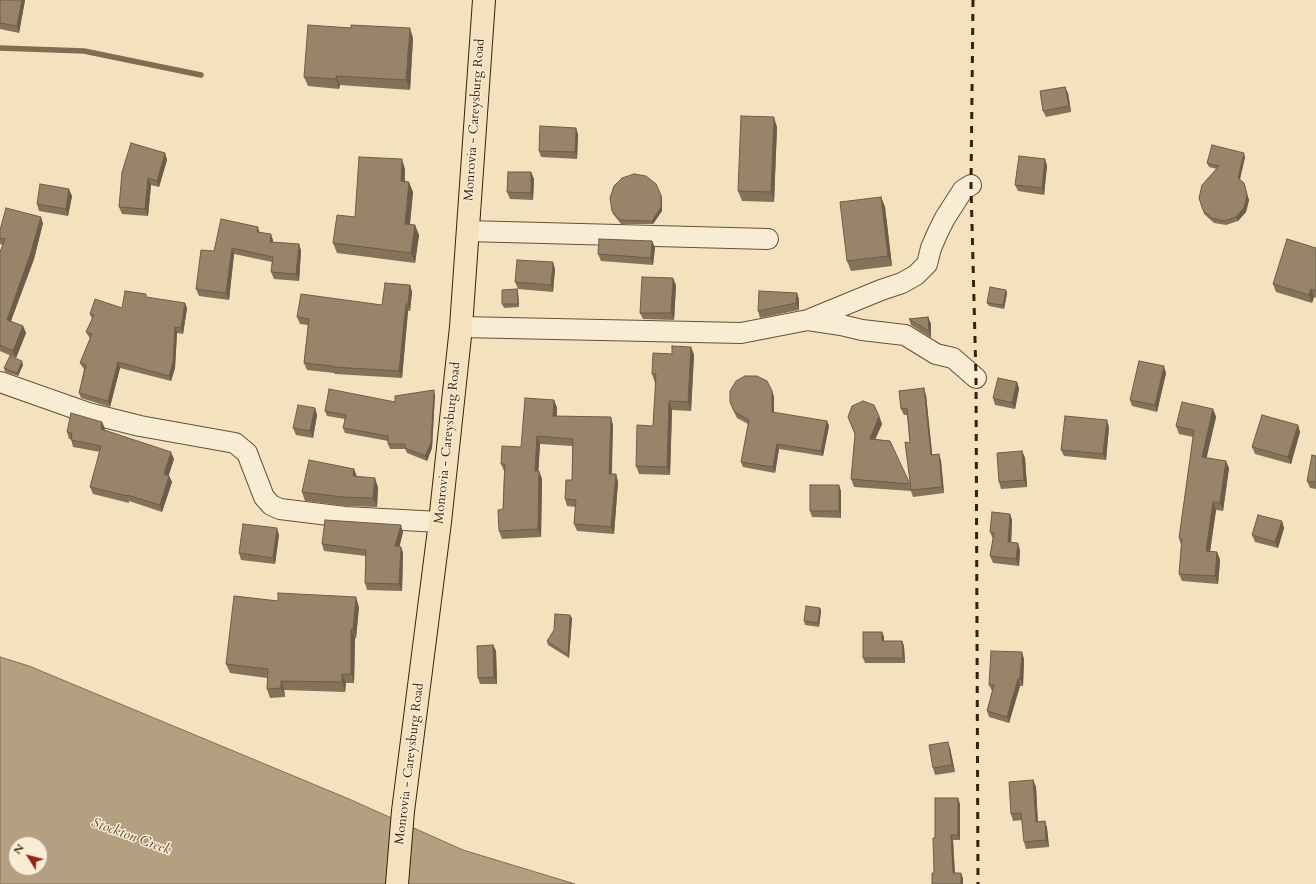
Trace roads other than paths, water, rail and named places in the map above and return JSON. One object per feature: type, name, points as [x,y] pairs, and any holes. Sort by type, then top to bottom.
[{"type":"main road","name":"Monrovia - Careysburg Road","points":[[397,884],[403,811],[440,522],[461,327],[484,0]]},
{"type":"street","points":[[461,327],[741,333],[808,320],[902,283],[916,275],[927,264],[933,243],[945,218],[963,190],[971,185]]},
{"type":"street","points":[[468,231],[768,240]]},
{"type":"street","points":[[808,320],[842,325],[862,330],[905,335],[919,342],[936,354],[953,358],[976,378]]},
{"type":"street","points":[[2,388],[88,413],[140,426],[235,443],[247,453],[264,497],[271,505],[280,509],[344,517],[440,522]]},
{"type":"water","name":"Stockton Creek","points":[[0,657],[29,666],[349,799],[463,850],[575,884],[0,884]]},
{"type":"waterway","points":[[0,48],[84,51],[201,75]]},
{"type":"railway","points":[[973,0],[971,185],[976,378],[978,884]]}]
